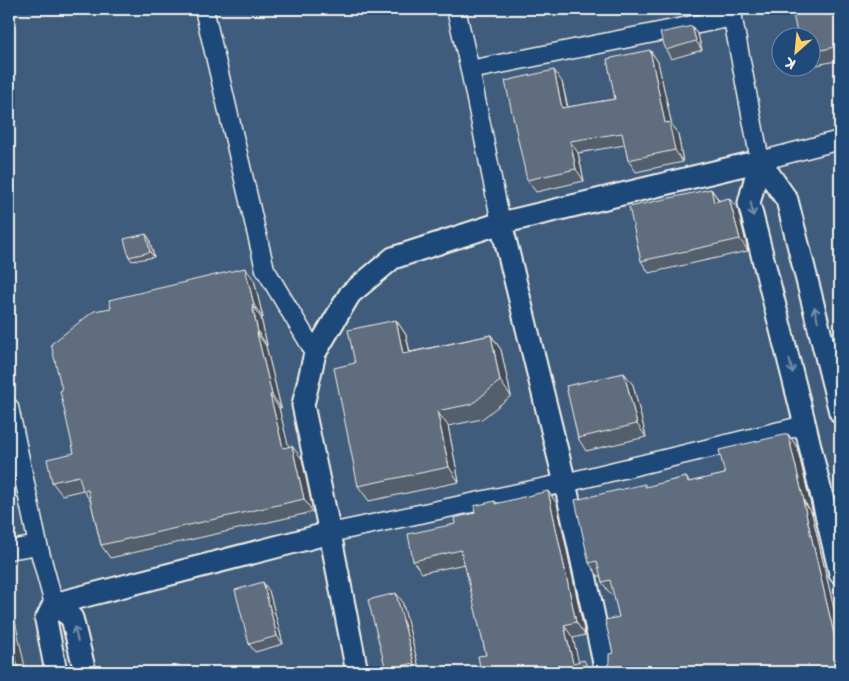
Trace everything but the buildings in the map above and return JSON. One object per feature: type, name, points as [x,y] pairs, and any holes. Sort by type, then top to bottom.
[{"type":"street","points":[[204,9],[265,269],[315,353]]},
{"type":"street","points":[[456,9],[501,224],[565,482],[606,672]]},
{"type":"street","points":[[470,70],[732,13],[760,161],[787,200],[840,412]]},
{"type":"street","points":[[357,672],[303,405],[315,353],[350,294],[393,258],[501,224],[840,140]]},
{"type":"street","points":[[760,161],[750,203],[840,573]]},
{"type":"street","points":[[9,407],[38,545],[54,604],[72,618],[85,672]]},
{"type":"street","points":[[56,672],[46,620],[54,604],[330,533],[565,482],[805,425]]},
{"type":"street","points":[[9,550],[38,545]]},
{"type":"shaded area","points":[[9,9],[840,9],[840,672],[9,672]]}]
